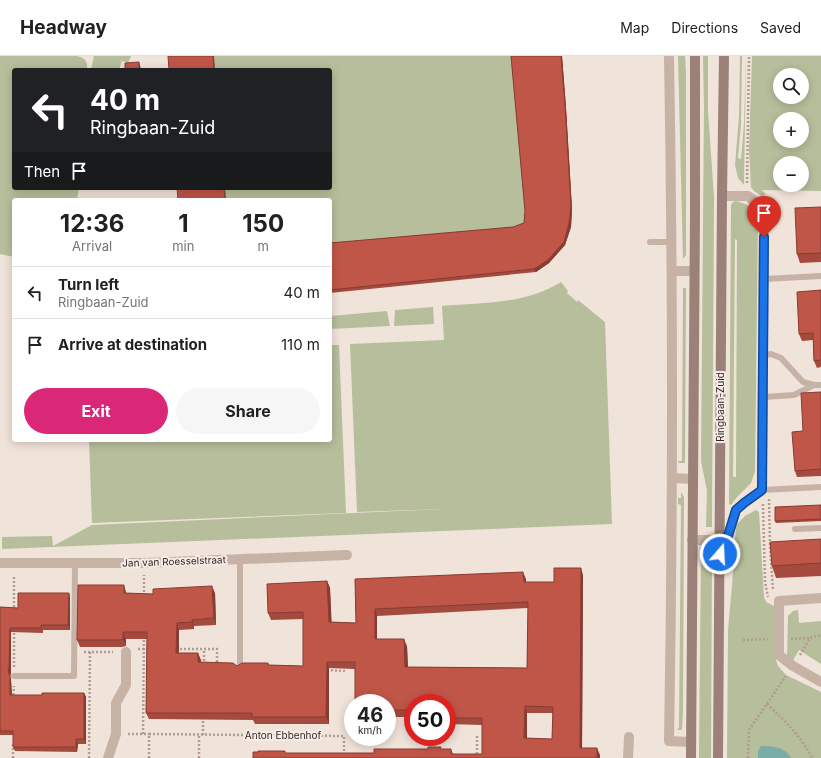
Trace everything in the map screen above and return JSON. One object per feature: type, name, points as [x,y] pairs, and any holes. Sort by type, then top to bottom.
[{"type":"main road","points":[[691,758],[695,56]]},
{"type":"main road","name":"Ringbaan-Zuid","points":[[718,758],[724,56]]},
{"type":"street","points":[[669,56],[673,271],[669,741],[691,742]]},
{"type":"street","points":[[692,540],[720,540],[728,536],[736,510],[762,490],[764,209],[748,196],[722,196]]},
{"type":"street","points":[[673,271],[694,271]]},
{"type":"street","points":[[672,478],[693,479]]},
{"type":"street","name":"Jan van Roesselstraat","points":[[0,563],[144,563],[347,555]]},
{"type":"street","points":[[821,598],[779,601],[779,655],[793,666],[821,682]]},
{"type":"street","points":[[108,758],[116,734],[116,703],[126,685],[126,652]]},
{"type":"street","points":[[628,737],[628,758]]},
{"type":"lane","points":[[650,242],[672,242]]},
{"type":"lane","points":[[764,279],[821,276]]},
{"type":"lane","points":[[764,355],[771,354],[781,358],[803,382],[818,385]]},
{"type":"lane","points":[[763,397],[794,395],[818,385]]},
{"type":"lane","points":[[762,490],[821,487]]},
{"type":"lane","points":[[795,529],[821,528]]},
{"type":"lane","points":[[240,559],[240,668]]},
{"type":"lane","points":[[14,676],[74,676],[74,563]]},
{"type":"path","points":[[748,196],[746,168],[749,56]]},
{"type":"path","points":[[762,490],[765,582],[767,594],[770,599],[779,601]]},
{"type":"path","points":[[14,563],[14,616]]},
{"type":"path","points":[[144,563],[144,602]]},
{"type":"path","points":[[13,706],[14,623]]},
{"type":"path","points":[[143,734],[144,633]]},
{"type":"path","points":[[748,758],[749,730],[793,666],[810,638],[821,635]]},
{"type":"path","points":[[204,649],[204,672]]},
{"type":"path","points":[[74,652],[126,652]]},
{"type":"path","points":[[89,758],[90,652]]},
{"type":"path","points":[[767,704],[788,723],[804,742],[812,758]]},
{"type":"path","points":[[199,758],[203,711]]},
{"type":"path","name":"Anton Ebbenhof","points":[[116,734],[344,736],[344,758]]},
{"type":"path","points":[[149,758],[150,734]]},
{"type":"path","points":[[477,736],[477,758]]},
{"type":"path","points":[[13,743],[13,758]]},
{"type":"green space","points":[[0,56],[77,56],[82,58],[87,64],[87,68],[12,68],[12,190],[79,190],[77,198],[12,198],[12,257],[0,254]]},
{"type":"green space","points":[[94,56],[131,56],[128,63],[122,61],[120,68],[91,68]]},
{"type":"green space","points":[[214,56],[512,56],[526,214],[525,224],[520,228],[332,247],[332,198],[225,198],[224,190],[332,190],[332,68],[214,68]]},
{"type":"green space","points":[[678,56],[685,56],[686,71],[686,255],[683,259]]},
{"type":"green space","points":[[703,56],[708,56],[708,111],[714,197],[712,527],[706,527],[707,491],[701,461],[704,108]]},
{"type":"green space","points":[[740,56],[742,56],[741,124],[738,158],[741,159],[744,124],[746,56],[744,185],[738,178],[735,165],[739,116]]},
{"type":"green space","points":[[752,56],[821,56],[821,191],[809,191],[809,156],[773,156],[773,190],[762,190],[766,194],[762,196],[751,187],[749,148]]},
{"type":"green space","points":[[736,201],[753,209],[756,212],[758,219],[755,471],[751,483],[731,505],[729,504],[731,205]],"holes":[[[735,239],[737,240],[736,477],[733,477]]]},
{"type":"green space","points":[[561,282],[568,291],[567,293],[605,322],[612,524],[2,549],[2,537],[52,536],[53,546],[92,525],[443,509],[357,512],[350,344],[444,340],[442,306],[488,303],[519,298],[533,295]]},
{"type":"green space","points":[[683,288],[686,288],[685,463],[679,463],[678,461],[682,461]]},
{"type":"green space","points":[[433,307],[434,324],[394,326],[395,310]]},
{"type":"green space","points":[[387,311],[390,326],[332,329],[332,316]]},
{"type":"green space","points":[[332,345],[339,345],[346,513],[92,523],[89,442],[332,442]]},
{"type":"green space","points":[[681,492],[684,497],[683,711],[682,730],[678,730],[681,505],[678,504],[678,498],[681,498]]},
{"type":"green space","points":[[756,510],[759,512],[764,597],[766,602],[774,606],[775,657],[778,666],[786,675],[821,692],[821,758],[727,758],[728,630],[736,525],[745,516]]},
{"type":"green space","points":[[701,549],[711,549],[712,554],[711,758],[699,758]]},
{"type":"green space","points":[[798,610],[799,623],[821,621],[821,664],[799,650],[792,662],[787,656],[788,616],[793,611]]},
{"type":"water","points":[[761,746],[782,749],[791,758],[758,758],[758,751]]},
{"type":"building","points":[[168,56],[213,56],[214,68],[169,68]]},
{"type":"building","points":[[511,56],[561,56],[571,206],[569,223],[564,242],[548,260],[534,269],[332,290],[332,243],[513,227],[524,223],[525,211]]},
{"type":"building","points":[[139,62],[139,68],[125,68],[125,63]]},
{"type":"building","points":[[177,190],[224,190],[225,198],[178,198]]},
{"type":"building","points":[[821,207],[821,253],[797,254],[795,208]]},
{"type":"building","points":[[821,290],[821,360],[814,361],[813,333],[799,334],[797,292]]},
{"type":"building","points":[[821,392],[821,469],[795,471],[792,432],[803,431],[801,393]]},
{"type":"building","points":[[821,505],[821,519],[775,521],[775,507]]},
{"type":"building","points":[[821,539],[821,563],[772,566],[770,542]]},
{"type":"building","points":[[554,568],[581,568],[580,748],[597,748],[597,758],[253,758],[253,752],[258,751],[285,751],[285,753],[374,753],[374,749],[428,749],[428,747],[451,749],[451,754],[482,754],[482,718],[456,718],[456,694],[404,694],[404,710],[396,710],[396,694],[355,694],[355,662],[327,662],[326,717],[252,717],[252,713],[146,713],[147,632],[123,632],[123,639],[120,640],[77,640],[78,585],[124,585],[124,593],[153,594],[153,589],[212,586],[214,618],[177,623],[176,653],[198,653],[198,662],[233,663],[237,666],[242,663],[268,663],[268,665],[303,666],[303,612],[268,613],[267,584],[327,581],[329,622],[356,623],[355,579],[523,572],[524,582],[554,582]],"holes":[[[528,602],[527,668],[405,667],[404,639],[375,639],[375,609]],[[525,706],[553,707],[552,739],[524,738]]]},
{"type":"building","points":[[18,593],[69,593],[68,625],[41,625],[41,628],[10,628],[8,672],[10,675],[10,695],[84,693],[84,739],[76,739],[76,747],[13,747],[13,731],[0,731],[0,607],[18,608]]},
{"type":"route","points":[[720,554],[720,540],[728,536],[736,510],[762,490],[764,237]]}]
